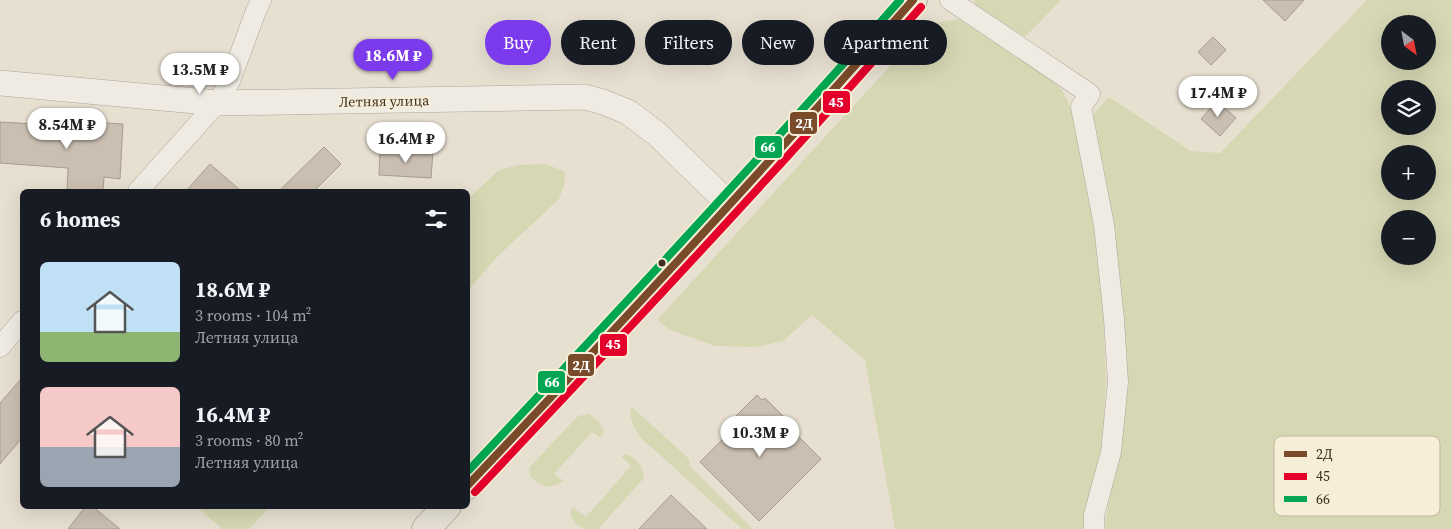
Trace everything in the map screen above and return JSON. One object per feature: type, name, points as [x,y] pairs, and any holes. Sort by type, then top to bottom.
[{"type":"main road","points":[[470,483],[730,205],[913,0]]},
{"type":"main road","points":[[426,529],[444,509]]},
{"type":"street","points":[[140,189],[217,103],[230,81],[261,0]]},
{"type":"street","points":[[950,0],[1090,94],[1081,107],[1104,225],[1114,319],[1118,382],[1111,452],[1094,515],[1094,529]]},
{"type":"street","name":"Летняя улица","points":[[0,83],[217,103],[585,97],[604,102],[628,112],[657,134],[730,205]]},
{"type":"street","points":[[0,346],[20,323]]},
{"type":"green space","points":[[974,0],[1061,0],[1025,37],[977,8]]},
{"type":"green space","points":[[1367,0],[1452,0],[1452,529],[1105,529],[1118,452],[1126,387],[1124,318],[1113,223],[1092,118],[1109,97],[1191,151],[1220,153]]},
{"type":"green space","points":[[959,19],[1052,80],[1062,90],[1074,115],[1094,225],[1103,306],[1106,383],[1102,448],[1084,529],[895,529],[865,360],[812,315],[783,341],[755,347],[715,346],[670,330],[657,320],[891,65],[947,65],[947,21]]},
{"type":"green space","points":[[546,164],[565,172],[564,185],[559,199],[498,256],[470,288],[470,197],[499,170],[518,165]]},
{"type":"green space","points":[[632,407],[689,459],[690,466],[753,529],[742,529],[640,437],[631,419]]},
{"type":"green space","points":[[589,414],[598,421],[604,431],[601,438],[592,432],[554,474],[564,481],[546,486],[530,476],[529,468],[578,416]]},
{"type":"green space","points":[[627,454],[639,464],[644,478],[598,529],[578,526],[570,515],[572,507],[586,517],[631,466],[621,456]]},
{"type":"green space","points":[[199,509],[268,509],[249,529],[222,529]]},
{"type":"building","points":[[1263,0],[1304,0],[1285,21]]},
{"type":"building","points":[[1213,37],[1226,50],[1211,65],[1198,52]]},
{"type":"building","points":[[1217,101],[1236,118],[1220,136],[1201,119]]},
{"type":"building","points":[[71,121],[123,124],[120,179],[104,177],[103,189],[67,189],[68,168],[0,163],[0,122],[71,126]]},
{"type":"building","points":[[324,147],[341,164],[316,189],[281,189]]},
{"type":"building","points":[[380,150],[433,152],[431,178],[379,175]]},
{"type":"building","points":[[210,164],[239,189],[188,189]]},
{"type":"building","points":[[20,380],[20,440],[0,464],[0,403]]},
{"type":"building","points":[[757,395],[762,400],[765,398],[799,432],[797,435],[821,459],[759,521],[700,462],[729,433],[724,428]]},
{"type":"building","points":[[671,495],[707,529],[639,529]]},
{"type":"building","points":[[84,509],[96,509],[120,529],[68,529]]},
{"type":"transit line","name":"66","points":[[470,469],[686,237],[900,0]]},
{"type":"transit line","name":"2Д","points":[[470,483],[693,245],[913,0]]},
{"type":"transit line","name":"45","points":[[475,492],[756,191],[921,7]]}]
